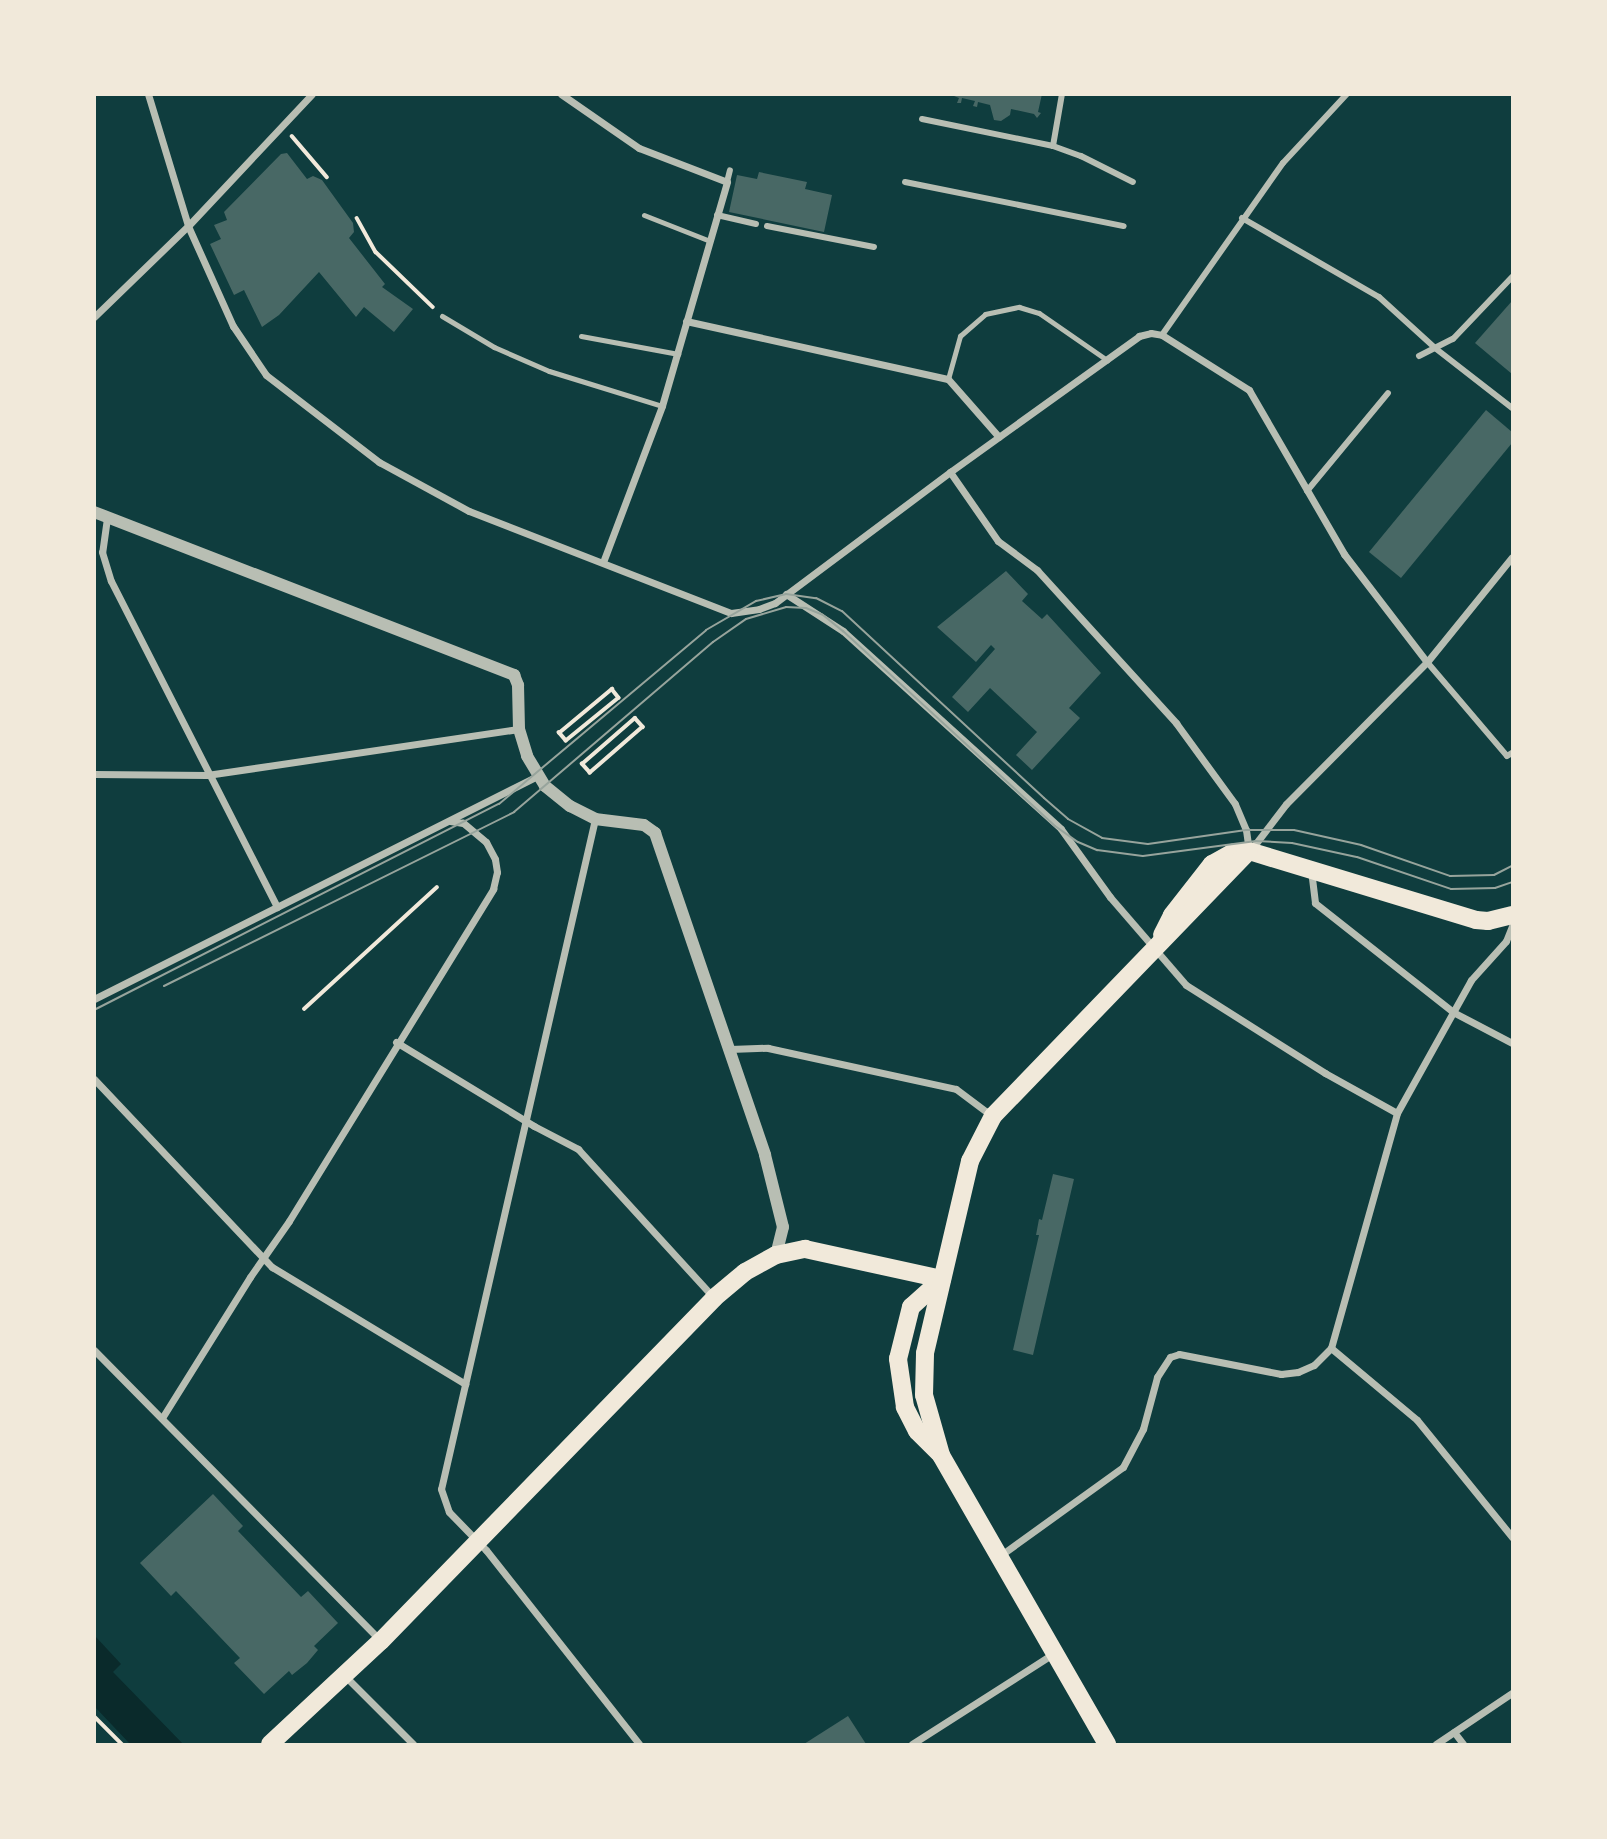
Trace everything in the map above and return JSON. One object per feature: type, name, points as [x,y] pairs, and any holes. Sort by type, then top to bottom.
[{"type":"main road","points":[[1107,1745],[997,1558],[941,1455],[924,1395],[923,1370],[929,1332],[976,1144],[993,1116],[1249,851],[1476,920],[1501,920],[1513,915]]},
{"type":"main road","points":[[270,1745],[381,1641],[714,1298],[745,1272],[776,1255],[819,1250],[942,1279]]},
{"type":"main road","points":[[941,1455],[916,1431],[905,1407],[898,1359],[911,1307],[942,1279]]},
{"type":"street","points":[[148,94],[188,226],[233,326],[266,375],[379,462],[469,511],[731,613],[759,608],[775,603],[950,472],[1139,336],[1162,334],[1249,390],[1344,554],[1427,662],[1510,754]]},
{"type":"street","points":[[94,317],[188,226],[312,94]]},
{"type":"street","points":[[561,94],[639,148],[727,182]]},
{"type":"street","points":[[1053,146],[1062,94]]},
{"type":"street","points":[[1162,334],[1241,218],[1283,163],[1347,94]]},
{"type":"street","points":[[922,119],[1053,146],[1081,156],[1133,182]]},
{"type":"street","points":[[603,562],[662,406],[730,170]]},
{"type":"street","points":[[905,182],[1124,226]]},
{"type":"street","points":[[718,215],[756,224]]},
{"type":"street","points":[[1241,218],[1379,297],[1435,348],[1513,408]]},
{"type":"street","points":[[767,226],[874,247]]},
{"type":"street","points":[[1419,356],[1453,339],[1513,277]]},
{"type":"street","points":[[686,321],[948,379],[999,437]]},
{"type":"street","points":[[1307,491],[1388,393]]},
{"type":"street","points":[[950,472],[998,541],[1037,569],[1176,723],[1235,804],[1246,830],[1249,851]]},
{"type":"street","points":[[94,512],[514,675],[518,685],[519,729],[537,776],[565,803],[595,819],[644,825],[655,833],[730,1049],[782,1215],[782,1241],[776,1255]]},
{"type":"street","points":[[107,518],[102,552],[111,581],[207,775],[277,907]]},
{"type":"street","points":[[1249,851],[1286,804],[1427,662],[1513,557]]},
{"type":"street","points":[[786,594],[843,631],[1061,829],[1154,951],[1186,985],[1325,1073],[1396,1113]]},
{"type":"street","points":[[94,774],[207,775],[519,729]]},
{"type":"street","points":[[94,999],[537,776]]},
{"type":"street","points":[[595,819],[441,1489],[449,1512],[477,1541],[639,1745]]},
{"type":"street","points":[[162,1418],[263,1257],[289,1221],[486,901],[497,872],[495,859],[486,842],[463,823],[450,821]]},
{"type":"street","points":[[1311,869],[1315,903],[1453,1012],[1513,1044]]},
{"type":"street","points":[[997,1558],[1109,1480],[1123,1466],[1143,1429],[1157,1377],[1170,1356],[1179,1354],[1281,1374],[1298,1372],[1314,1365],[1331,1348],[1396,1113],[1471,980],[1506,941],[1513,926]]},
{"type":"street","points":[[397,1042],[578,1149],[714,1298]]},
{"type":"street","points":[[730,1049],[768,1048],[956,1089],[993,1116]]},
{"type":"street","points":[[94,1079],[272,1267],[465,1384]]},
{"type":"street","points":[[1331,1348],[1417,1420],[1513,1537]]},
{"type":"street","points":[[94,1350],[381,1641]]},
{"type":"street","points":[[912,1745],[1053,1654]]},
{"type":"street","points":[[344,1674],[414,1745]]},
{"type":"street","points":[[1436,1745],[1513,1693]]},
{"type":"street","points":[[1454,1732],[1463,1745]]},
{"type":"lane","points":[[644,215],[710,241]]},
{"type":"lane","points":[[948,379],[960,335],[985,314],[1019,307],[1056,324],[1107,360]]},
{"type":"lane","points":[[442,316],[494,347],[549,371],[662,406]]},
{"type":"lane","points":[[581,336],[678,354]]},
{"type":"path","points":[[282,126],[327,177]]},
{"type":"path","points":[[358,218],[376,252],[442,316]]},
{"type":"path","points":[[612,689],[619,698],[566,741],[559,733],[612,689]]},
{"type":"path","points":[[635,718],[643,727],[590,773],[582,764],[635,718]]},
{"type":"path","points":[[304,1009],[437,887]]},
{"type":"path","points":[[94,1716],[122,1745]]},
{"type":"water","points":[[95,1636],[121,1664],[113,1672],[183,1744],[130,1744],[95,1707]]},
{"type":"building","points":[[949,94],[1042,94],[1038,112],[1041,113],[1037,118],[1034,114],[1011,109],[1010,115],[1001,121],[994,120],[990,105],[978,102],[977,107],[973,106],[975,101],[962,98],[961,103],[957,103],[959,98]]},
{"type":"building","points":[[287,153],[307,179],[313,176],[322,180],[353,223],[354,232],[349,238],[385,284],[382,287],[413,309],[394,332],[364,307],[356,317],[319,272],[279,315],[262,327],[244,290],[234,295],[210,244],[221,239],[214,225],[227,220],[224,212],[281,154]]},
{"type":"building","points":[[759,172],[807,182],[805,189],[832,195],[824,232],[729,212],[737,175],[757,179]]},
{"type":"building","points":[[1512,301],[1512,374],[1475,343]]},
{"type":"building","points":[[1486,410],[1512,432],[1512,443],[1401,578],[1369,552]]},
{"type":"building","points":[[1006,571],[1028,594],[1022,601],[1042,619],[1047,614],[1101,673],[1069,708],[1080,718],[1032,770],[1016,755],[1037,732],[990,688],[968,712],[952,697],[995,649],[991,645],[976,662],[937,627]]},
{"type":"building","points":[[1053,1174],[1074,1179],[1033,1355],[1013,1350],[1039,1235],[1036,1235],[1039,1219],[1042,1220]]},
{"type":"building","points":[[213,1494],[243,1526],[238,1531],[301,1597],[308,1591],[338,1623],[314,1646],[318,1650],[307,1663],[292,1675],[289,1671],[264,1694],[234,1663],[240,1658],[176,1591],[171,1596],[140,1563]]},
{"type":"building","points":[[848,1716],[866,1744],[804,1744]]},
{"type":"tram line","points":[[94,1010],[499,804],[706,630],[756,601],[786,594],[816,598],[842,611],[1068,819],[1102,838],[1148,844],[1246,830],[1294,830],[1361,845],[1450,876],[1494,875],[1512,866]]},
{"type":"tram line","points":[[164,986],[514,812],[713,642],[746,619],[786,607],[806,608],[823,615],[1055,826],[1078,842],[1097,850],[1143,856],[1256,841],[1292,843],[1357,857],[1451,889],[1495,888],[1512,882]]}]
